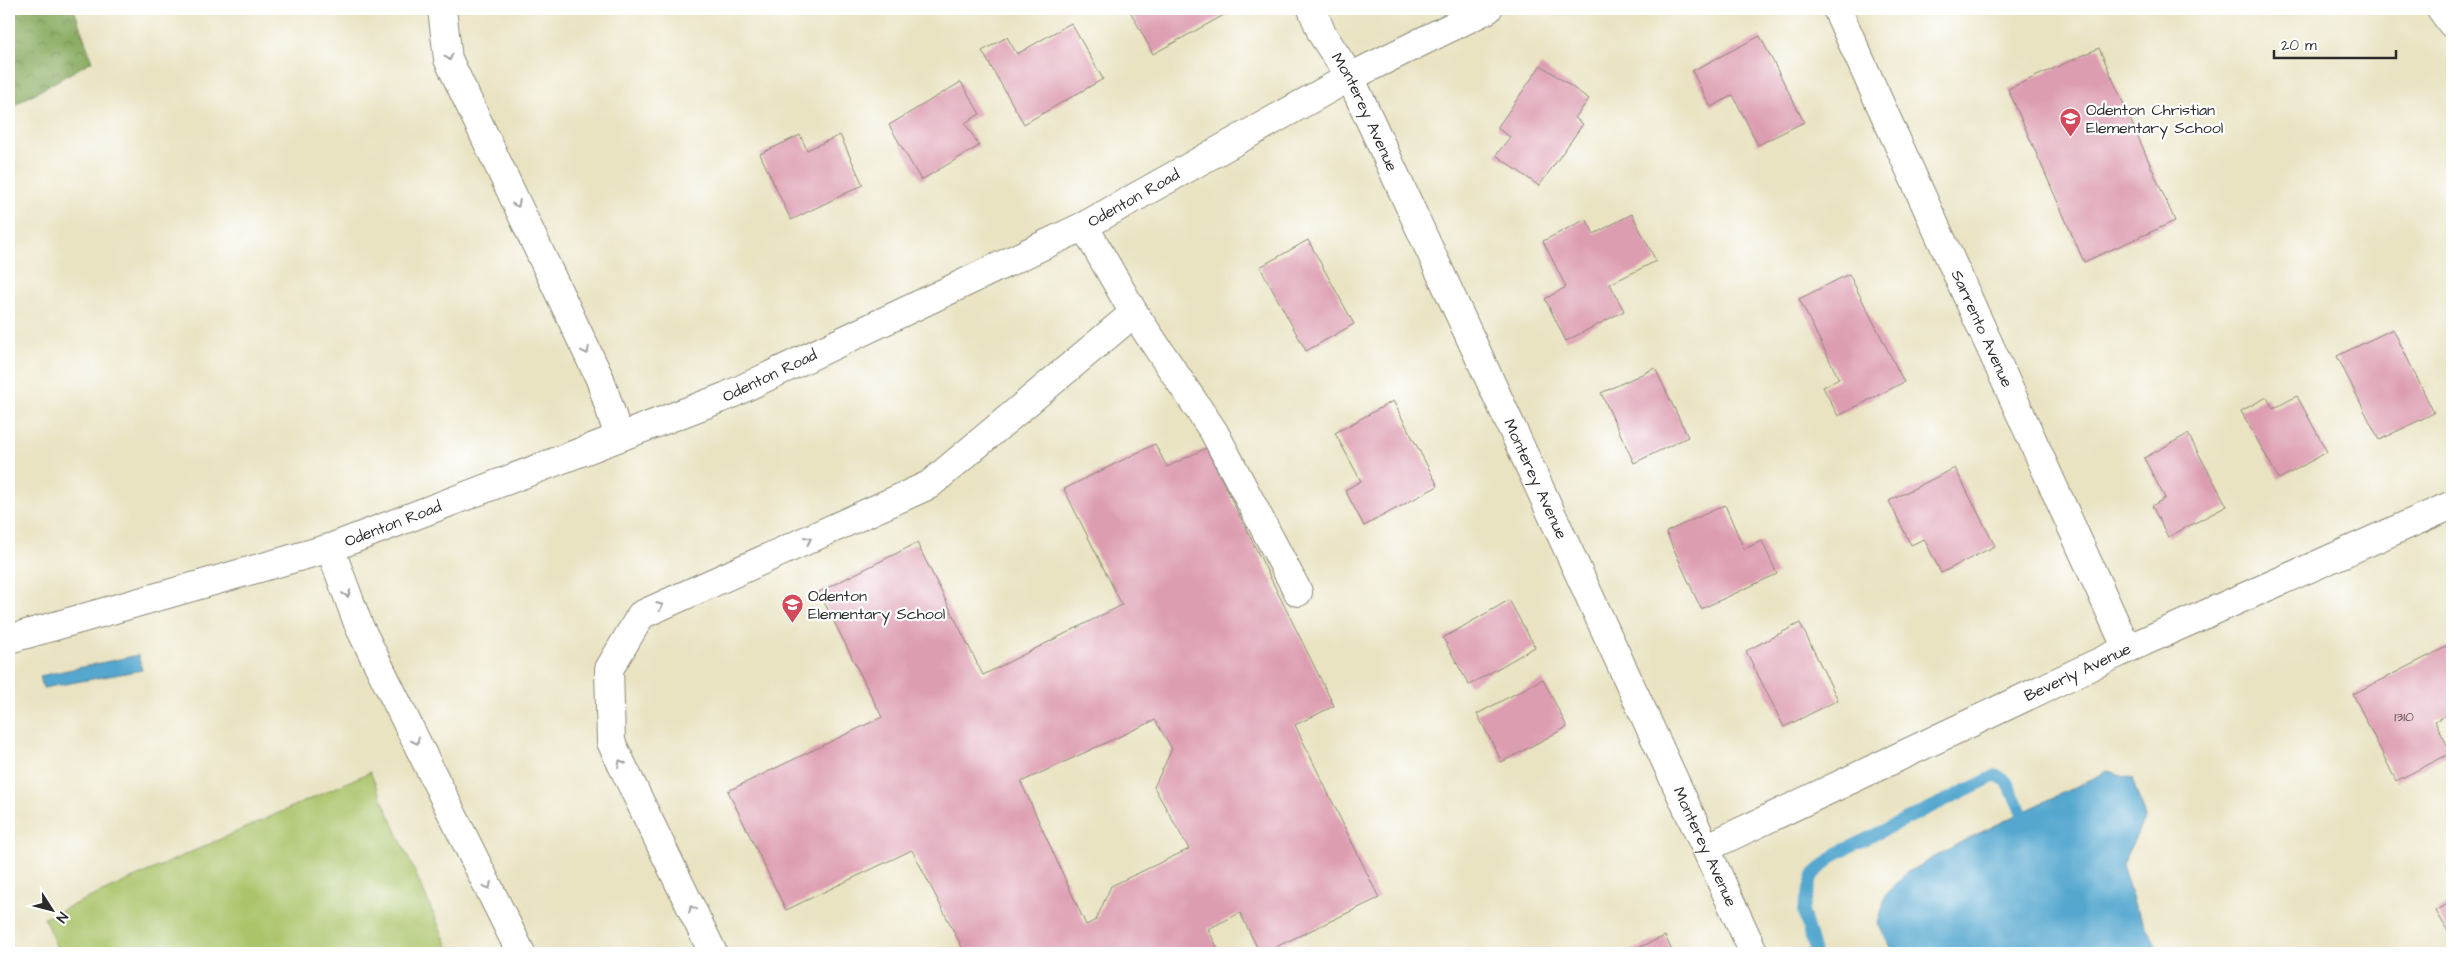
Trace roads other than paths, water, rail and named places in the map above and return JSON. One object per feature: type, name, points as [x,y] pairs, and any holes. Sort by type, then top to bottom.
[{"type":"street","points":[[442,9],[448,59],[600,379],[620,437]]},
{"type":"street","name":"Monterey Avenue","points":[[1312,9],[1322,34],[1350,77],[1754,953]]},
{"type":"street","name":"Odenton Road","points":[[9,639],[330,548],[727,396],[1084,226],[1350,77],[1488,9]]},
{"type":"street","name":"Sarrento Avenue","points":[[1837,9],[2127,649]]},
{"type":"street","points":[[2442,9],[2452,24]]},
{"type":"street","points":[[1084,226],[1134,313],[1214,432],[1298,592]]},
{"type":"street","points":[[713,953],[611,742],[609,669],[641,615],[929,485],[1134,313]]},
{"type":"street","name":"Beverly Avenue","points":[[1706,848],[2127,649],[2452,505]]},
{"type":"street","points":[[330,548],[359,626],[521,953]]},
{"type":"water","points":[[138,655],[142,670],[43,688],[40,676]]},
{"type":"water","points":[[2108,771],[2132,778],[2145,818],[2122,864],[2134,904],[2160,953],[1894,953],[1878,924],[1886,894],[1906,873],[1965,840]]},
{"type":"waterway","points":[[1815,953],[1803,911],[1813,875],[1837,853],[1997,775],[2007,782],[2022,813]]},
{"type":"place","name":"Odenton Christian Elementary School","points":[[2070,138]]},
{"type":"place","name":"Odenton Elementary School","points":[[792,624]]}]
